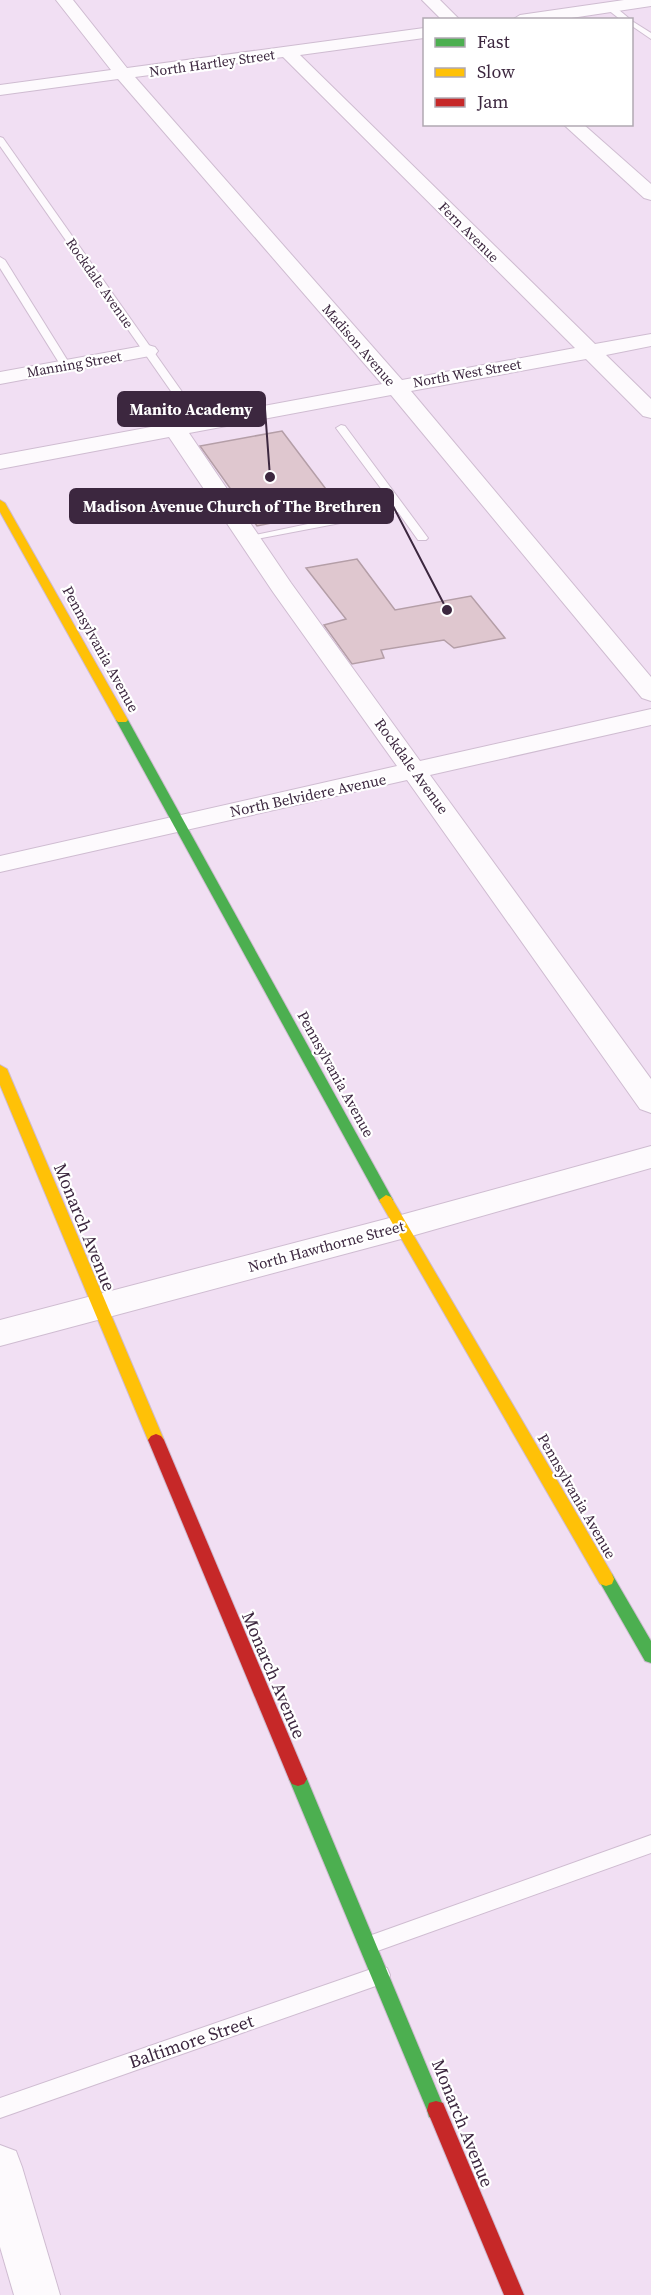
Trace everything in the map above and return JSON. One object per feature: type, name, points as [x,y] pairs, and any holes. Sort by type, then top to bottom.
[{"type":"street","name":"Madison Avenue","points":[[64,0],[124,75],[395,386],[651,693]]},
{"type":"street","points":[[430,0],[450,18]]},
{"type":"street","points":[[534,18],[648,4]]},
{"type":"street","name":"North Hartley Street","points":[[0,90],[423,33]]},
{"type":"street","name":"Fern Avenue","points":[[287,52],[651,411]]},
{"type":"street","points":[[574,126],[651,194]]},
{"type":"street","name":"North West Street","points":[[0,462],[395,386],[651,340]]},
{"type":"street","name":"Manning Street","points":[[0,378],[148,351]]},
{"type":"street","name":"Rockdale Avenue","points":[[187,427],[250,539],[651,1102]]},
{"type":"street","name":"Pennsylvania Avenue","points":[[0,503],[179,822],[400,1227],[651,1656]]},
{"type":"street","name":"North Belvidere Avenue","points":[[0,864],[179,822],[417,772],[651,717]]},
{"type":"street","name":"Monarch Avenue","points":[[0,1069],[382,1975],[514,2295]]},
{"type":"street","name":"North Hawthorne Street","points":[[0,1333],[400,1227],[651,1157]]},
{"type":"street","points":[[4,2193],[37,2295]]},
{"type":"lane","points":[[610,7],[624,18]]},
{"type":"lane","points":[[633,24],[651,37]]},
{"type":"lane","name":"Rockdale Avenue","points":[[0,140],[148,351],[187,427]]},
{"type":"lane","points":[[0,260],[66,366]]},
{"type":"lane","points":[[341,428],[422,538]]},
{"type":"lane","points":[[250,539],[401,508]]},
{"type":"lane","points":[[369,1945],[651,1844]]},
{"type":"lane","name":"Baltimore Street","points":[[0,2108],[382,1975]]},
{"type":"building","points":[[282,431],[341,509],[257,526],[200,446]]},
{"type":"building","points":[[357,559],[395,610],[471,596],[505,638],[454,648],[444,640],[381,650],[384,658],[352,664],[324,625],[346,619],[306,568]]},
{"type":"traffic: fast","points":[[122,720],[386,1200]]},
{"type":"traffic: fast","points":[[606,1579],[651,1656]]},
{"type":"traffic: fast","points":[[298,1779],[436,2110]]},
{"type":"traffic: slow","points":[[0,503],[122,720]]},
{"type":"traffic: slow","points":[[0,1069],[156,1440]]},
{"type":"traffic: slow","points":[[386,1200],[606,1579]]},
{"type":"traffic: jam","points":[[156,1440],[298,1779]]},
{"type":"traffic: jam","points":[[436,2110],[514,2295]]},
{"type":"place","name":"Manito Academy","points":[[270,477]]},
{"type":"place","name":"Madison Avenue Church of The Brethren","points":[[447,610]]}]
